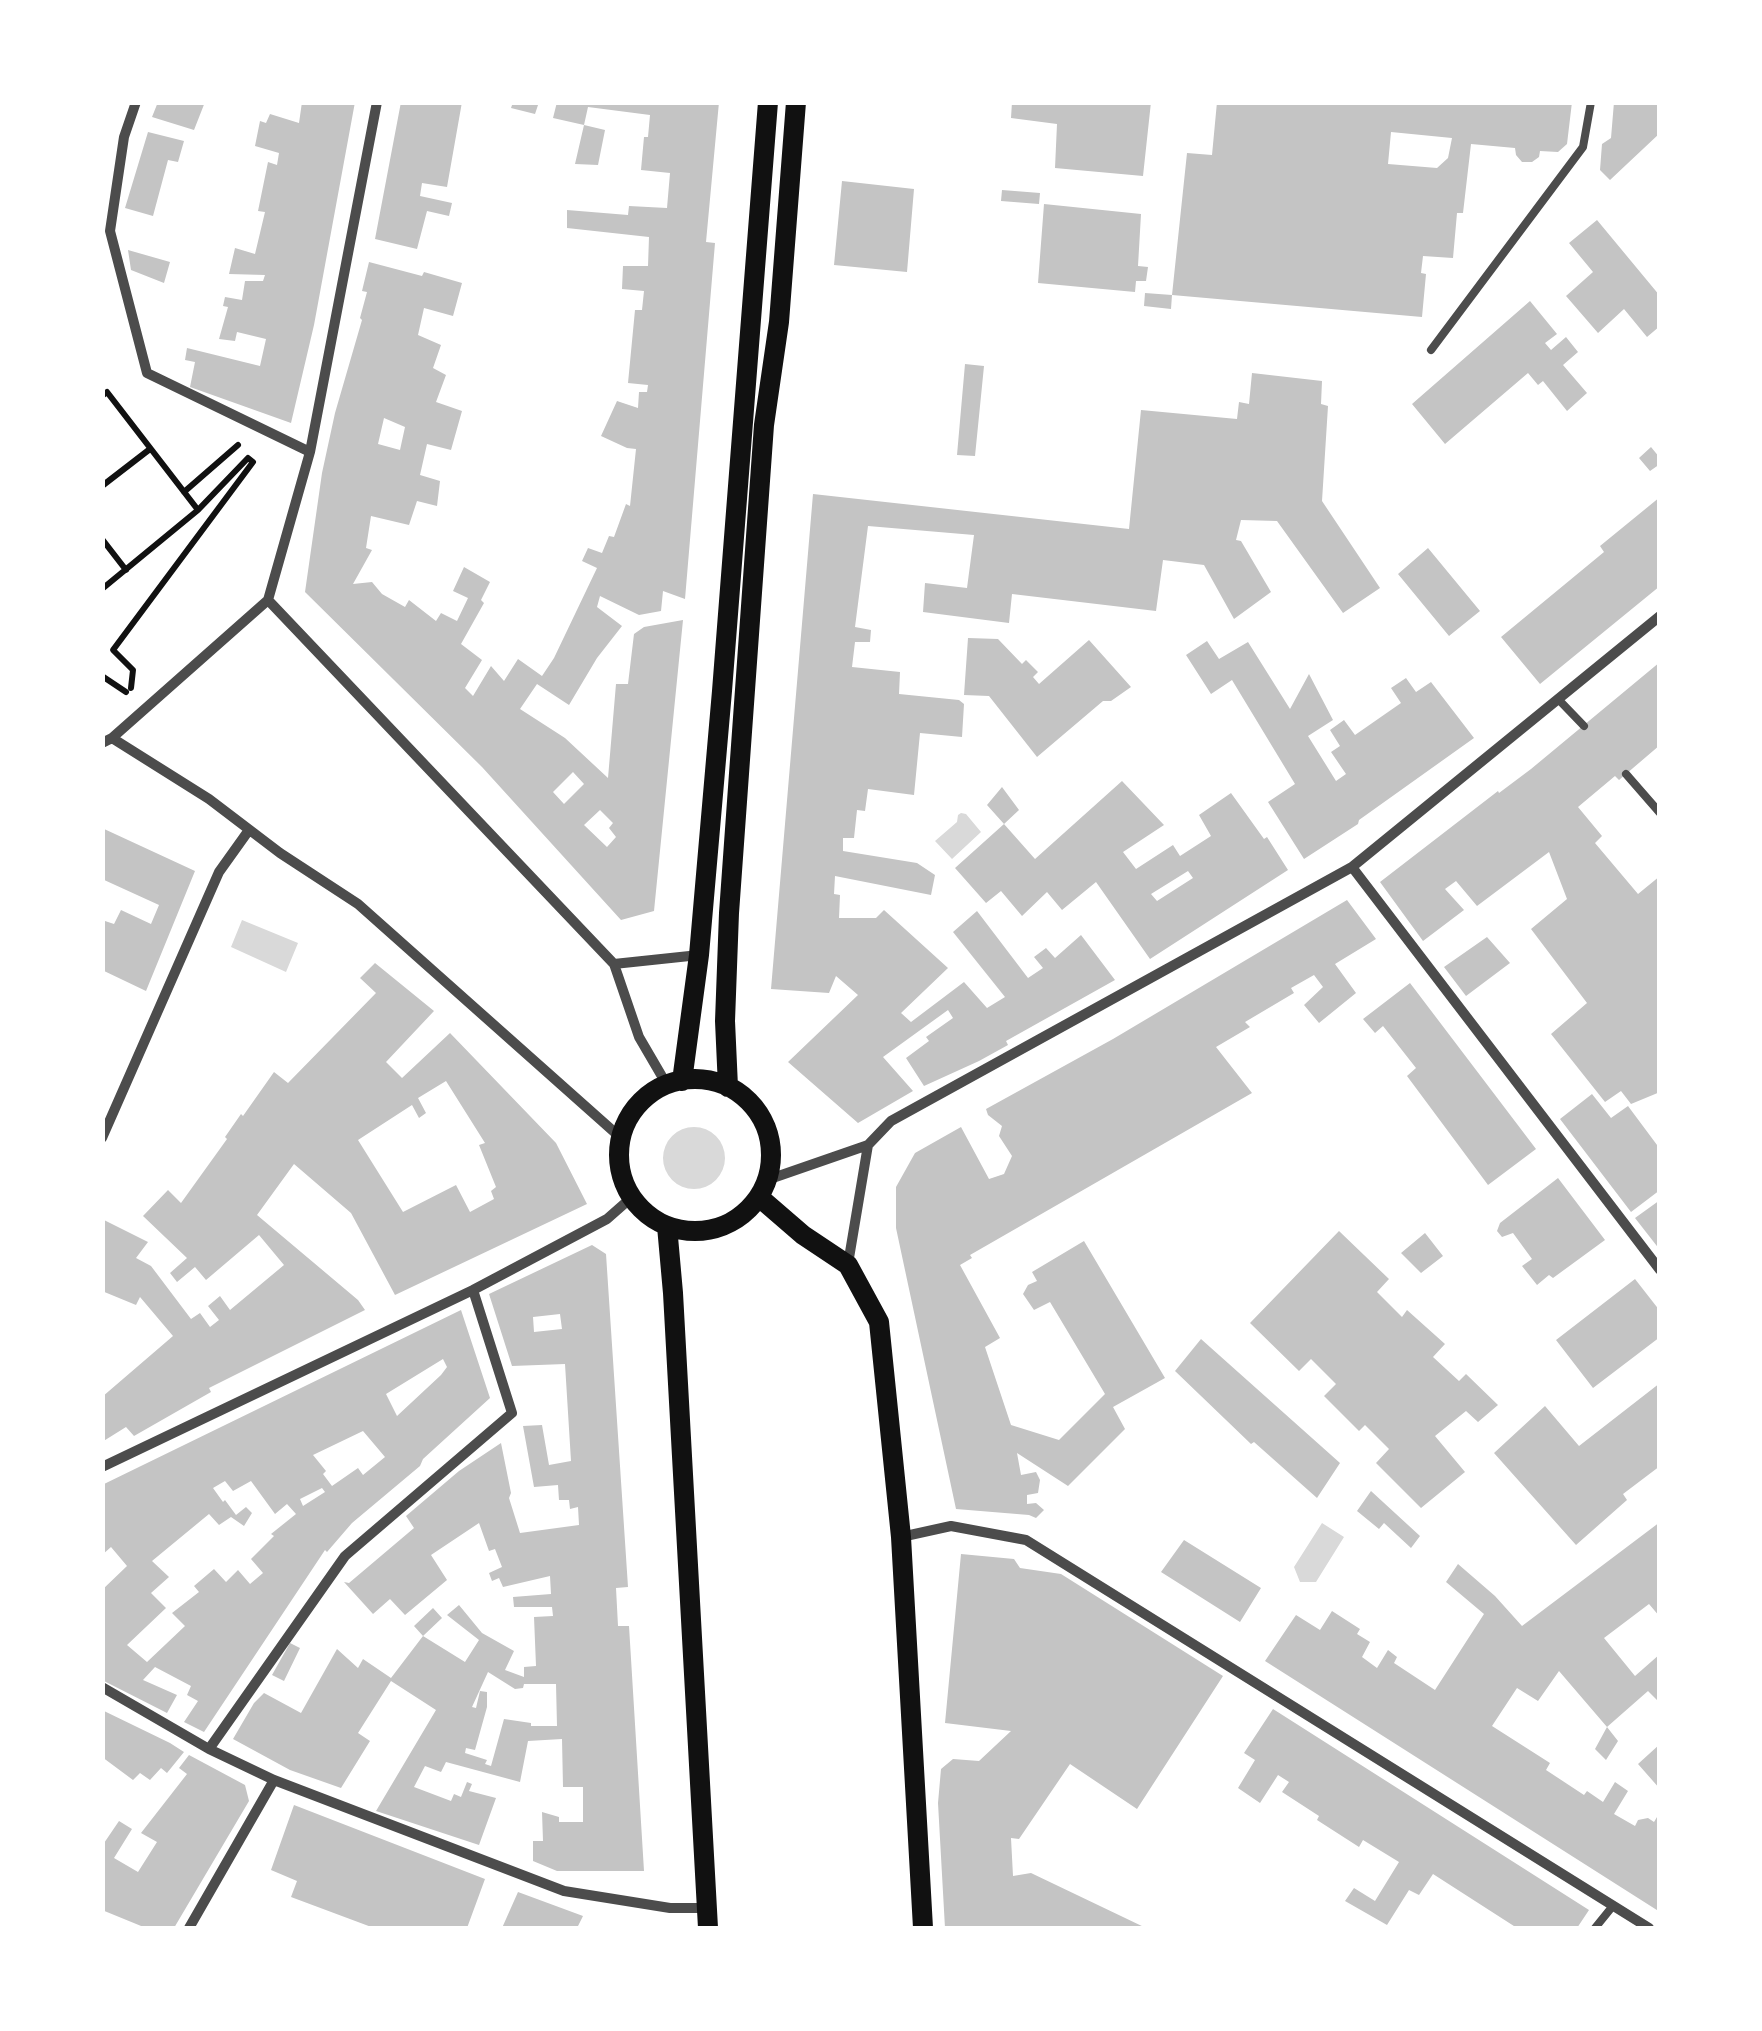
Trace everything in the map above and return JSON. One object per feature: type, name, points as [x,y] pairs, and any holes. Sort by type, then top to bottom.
[{"type":"main road","points":[[674,1082],[698,955],[768,102]]},
{"type":"main road","points":[[728,1087],[725,1021],[729,913],[762,461],[779,322],[796,102]]},
{"type":"main road","points":[[750,320],[779,322]]},
{"type":"main road","points":[[738,460],[762,461]]},
{"type":"main road","points":[[714,1081],[728,1087],[746,1099],[769,1136],[772,1158],[763,1188],[746,1212],[728,1224],[687,1231],[666,1226],[646,1214],[622,1178],[621,1138],[637,1106],[674,1082],[714,1081]]},
{"type":"main road","points":[[763,1188],[804,1235],[848,1265],[879,1322],[901,1537],[923,1928]]},
{"type":"main road","points":[[666,1226],[673,1293],[706,1918]]},
{"type":"street","points":[[136,102],[124,136],[110,230],[146,373],[310,452]]},
{"type":"street","points":[[377,102],[310,452],[268,600],[107,740],[209,799],[358,904],[621,1138]]},
{"type":"street","points":[[268,600],[614,964],[639,1036],[674,1082]]},
{"type":"street","points":[[763,1188],[868,1145],[891,1121],[1352,867],[1660,616]]},
{"type":"street","points":[[102,1138],[218,872],[249,830]]},
{"type":"street","points":[[1352,867],[1660,1270]]},
{"type":"street","points":[[614,964],[698,955]]},
{"type":"street","points":[[848,1265],[868,1145]]},
{"type":"street","points":[[102,1467],[474,1290],[607,1218],[632,1197]]},
{"type":"street","points":[[209,1749],[345,1556],[512,1412],[474,1290]]},
{"type":"street","points":[[901,1537],[951,1526],[1026,1540],[1648,1928]]},
{"type":"street","points":[[102,1687],[209,1749],[274,1780],[564,1891],[670,1908],[706,1918]]},
{"type":"street","points":[[189,1928],[274,1780]]},
{"type":"lane","points":[[1431,350],[1582,147],[1591,102]]},
{"type":"lane","points":[[1558,699],[1584,726]]},
{"type":"lane","points":[[1626,774],[1660,813]]},
{"type":"lane","points":[[1595,1928],[1612,1907]]},
{"type":"path","points":[[102,396],[107,392],[198,510]]},
{"type":"path","points":[[184,492],[258,427]]},
{"type":"path","points":[[102,486],[150,449]]},
{"type":"path","points":[[102,590],[198,510],[248,458],[253,462],[113,650],[133,670],[131,695],[102,676]]},
{"type":"path","points":[[102,540],[126,570]]},
{"type":"shaded area","points":[[961,813],[981,832],[952,859],[935,841],[957,822]]},
{"type":"shaded area","points":[[242,920],[298,943],[286,972],[231,947]]},
{"type":"shaded area","points":[[694,1127],[716,1136],[725,1158],[716,1180],[694,1189],[672,1180],[663,1158],[672,1136]]},
{"type":"shaded area","points":[[1322,1523],[1344,1537],[1316,1582],[1300,1582],[1294,1567]]},
{"type":"building","points":[[158,102],[205,102],[194,130],[152,117]]},
{"type":"building","points":[[302,102],[355,102],[314,325],[291,423],[190,387],[195,362],[185,360],[187,348],[260,366],[266,339],[237,332],[235,341],[219,339],[228,307],[223,306],[225,297],[242,300],[245,281],[263,281],[265,275],[229,274],[235,248],[255,254],[265,212],[258,211],[268,162],[277,165],[279,153],[255,146],[260,121],[266,123],[270,114],[299,123]]},
{"type":"building","points":[[401,102],[462,102],[447,187],[422,183],[420,196],[452,203],[449,216],[427,211],[417,249],[375,239]]},
{"type":"building","points":[[513,102],[539,102],[535,114],[511,108]]},
{"type":"building","points":[[557,102],[719,102],[706,242],[715,243],[685,599],[663,591],[661,611],[639,615],[600,596],[597,607],[622,626],[569,705],[537,684],[520,709],[565,738],[608,778],[616,684],[628,684],[634,634],[644,627],[683,620],[654,911],[621,920],[482,767],[305,592],[322,473],[362,320],[367,292],[362,291],[369,262],[422,276],[424,272],[462,283],[453,316],[424,308],[418,335],[441,345],[433,368],[446,375],[436,402],[462,411],[451,450],[427,444],[420,475],[440,481],[437,506],[417,501],[409,525],[371,516],[366,548],[372,550],[353,584],[372,582],[382,594],[405,607],[409,600],[436,621],[441,613],[457,621],[468,598],[453,591],[464,567],[490,582],[481,600],[484,603],[461,644],[482,660],[465,688],[473,696],[491,666],[504,681],[518,659],[542,676],[554,658],[597,568],[582,561],[588,548],[602,553],[609,536],[614,537],[626,504],[630,506],[636,449],[601,436],[617,401],[638,408],[639,392],[647,392],[648,385],[628,383],[635,310],[642,310],[644,291],[622,289],[623,266],[648,266],[649,237],[567,228],[567,210],[628,215],[629,206],[667,208],[670,173],[641,170],[650,115],[588,107],[584,125],[553,118]],"holes":[[[384,418],[405,427],[400,450],[378,444]],[[573,772],[584,784],[564,804],[553,792]],[[600,810],[613,823],[609,828],[616,837],[607,847],[584,825]]]},
{"type":"building","points":[[1012,102],[1151,102],[1143,176],[1055,168],[1057,124],[1011,118]]},
{"type":"building","points":[[1217,102],[1572,102],[1567,144],[1558,152],[1540,151],[1532,162],[1522,162],[1515,148],[1471,144],[1463,213],[1457,213],[1453,258],[1423,256],[1421,273],[1426,274],[1422,317],[1172,295],[1187,153],[1212,155]],"holes":[[[1391,132],[1452,138],[1448,158],[1437,168],[1388,164]]]},
{"type":"building","points":[[1614,102],[1660,102],[1660,133],[1610,180],[1600,170],[1602,144],[1611,138]]},
{"type":"building","points":[[584,125],[605,130],[598,165],[575,164]]},
{"type":"building","points":[[148,132],[184,141],[178,162],[168,160],[153,216],[125,208]]},
{"type":"building","points":[[842,181],[914,189],[907,272],[834,265]]},
{"type":"building","points":[[1002,190],[1040,193],[1039,204],[1001,201]]},
{"type":"building","points":[[1044,204],[1141,214],[1138,266],[1148,267],[1146,281],[1136,281],[1135,292],[1038,283]]},
{"type":"building","points":[[1597,220],[1660,296],[1660,326],[1647,337],[1624,309],[1598,333],[1566,296],[1593,272],[1569,243]]},
{"type":"building","points":[[128,250],[170,262],[164,283],[131,270]]},
{"type":"building","points":[[1145,293],[1172,295],[1171,309],[1144,306]]},
{"type":"building","points":[[1530,301],[1557,334],[1545,343],[1551,350],[1566,337],[1578,352],[1563,365],[1587,393],[1567,411],[1543,381],[1538,385],[1528,373],[1445,444],[1412,404]]},
{"type":"building","points":[[965,364],[984,366],[975,456],[957,455]]},
{"type":"building","points":[[1252,373],[1322,381],[1321,404],[1328,406],[1322,501],[1380,588],[1343,613],[1277,521],[1241,520],[1236,540],[1241,541],[1271,592],[1234,619],[1204,565],[1163,560],[1156,611],[1012,594],[1009,623],[923,612],[925,583],[967,588],[974,535],[868,526],[855,627],[871,630],[870,642],[855,642],[852,667],[900,672],[899,694],[959,700],[964,704],[962,737],[920,733],[914,795],[868,789],[865,811],[857,810],[854,838],[843,838],[843,851],[917,863],[935,875],[931,895],[835,876],[834,894],[840,895],[839,918],[876,918],[884,910],[948,968],[901,1013],[911,1022],[964,982],[987,1008],[1005,997],[953,932],[977,911],[1028,978],[1043,968],[1034,957],[1046,948],[1055,958],[1081,935],[1115,980],[1006,1041],[1008,1045],[924,1086],[906,1058],[929,1041],[926,1037],[953,1018],[948,1010],[883,1057],[913,1091],[858,1123],[788,1062],[858,995],[836,976],[829,993],[771,989],[813,494],[1129,529],[1141,410],[1237,419],[1239,402],[1249,404]]},
{"type":"building","points":[[1651,447],[1660,464],[1650,471],[1639,458]]},
{"type":"building","points":[[1660,497],[1660,586],[1540,684],[1501,637],[1604,552],[1600,546]]},
{"type":"building","points":[[1428,548],[1480,611],[1449,636],[1398,574]]},
{"type":"building","points":[[968,638],[998,639],[1022,664],[1026,660],[1038,672],[1033,677],[1039,684],[1089,640],[1131,687],[1111,701],[1103,701],[1037,757],[989,696],[964,695]]},
{"type":"building","points":[[1207,641],[1219,659],[1248,642],[1290,709],[1309,674],[1333,720],[1308,736],[1336,781],[1346,774],[1331,752],[1340,746],[1330,730],[1344,720],[1355,735],[1401,703],[1391,688],[1406,678],[1416,692],[1431,682],[1474,738],[1304,859],[1268,802],[1295,784],[1232,680],[1211,694],[1186,655]]},
{"type":"building","points":[[1660,662],[1660,745],[1619,780],[1615,776],[1578,807],[1602,836],[1595,843],[1638,894],[1660,876],[1660,1092],[1631,1104],[1621,1091],[1605,1102],[1551,1034],[1587,1003],[1531,929],[1567,899],[1549,852],[1477,906],[1456,881],[1445,889],[1464,910],[1423,941],[1380,882],[1531,769]]},
{"type":"building","points":[[1122,781],[1164,825],[1123,852],[1136,869],[1173,845],[1180,856],[1211,836],[1199,815],[1231,793],[1288,870],[1150,959],[1096,882],[1062,910],[1047,892],[1022,916],[1001,891],[986,903],[955,868],[1004,824],[1035,859]],"holes":[[[1188,871],[1193,878],[1157,901],[1151,894]]]},
{"type":"building","points":[[1002,787],[1019,810],[1004,824],[987,805]]},
{"type":"building","points":[[102,828],[195,871],[146,991],[102,970],[102,920],[114,924],[121,910],[151,924],[159,905],[102,879]]},
{"type":"building","points":[[1347,900],[1376,939],[1335,964],[1356,993],[1319,1023],[1304,1005],[1323,987],[1314,975],[1291,988],[1294,993],[1245,1022],[1250,1027],[1216,1047],[1252,1093],[970,1255],[972,1258],[960,1265],[1000,1338],[985,1347],[1011,1425],[1059,1440],[1105,1394],[1050,1302],[1034,1310],[1023,1294],[1028,1285],[1037,1281],[1032,1272],[1084,1241],[1165,1378],[1113,1407],[1125,1429],[1068,1486],[1017,1453],[1021,1475],[1036,1472],[1040,1480],[1038,1493],[1027,1495],[1027,1504],[1036,1503],[1044,1510],[1036,1518],[956,1509],[896,1228],[896,1187],[915,1153],[961,1127],[989,1179],[1004,1174],[1012,1156],[999,1136],[1002,1126],[986,1109],[1113,1039]]},
{"type":"building","points":[[1487,937],[1510,963],[1466,996],[1444,967]]},
{"type":"building","points":[[375,963],[434,1011],[386,1062],[402,1078],[450,1033],[556,1143],[587,1204],[395,1295],[351,1213],[294,1164],[257,1215],[365,1310],[209,1388],[211,1392],[134,1436],[126,1427],[102,1442],[102,1397],[173,1336],[140,1297],[136,1305],[102,1291],[102,1219],[148,1242],[136,1258],[151,1266],[191,1319],[200,1313],[210,1327],[219,1320],[208,1306],[220,1296],[230,1310],[284,1265],[259,1235],[206,1280],[195,1267],[177,1282],[170,1273],[187,1258],[143,1216],[168,1190],[181,1203],[274,1072],[288,1083],[376,993],[360,978]],"holes":[[[446,1081],[485,1143],[479,1145],[496,1187],[491,1191],[494,1199],[470,1212],[456,1185],[403,1212],[358,1140],[412,1105],[419,1118],[426,1113],[418,1098]]]},
{"type":"building","points":[[1410,983],[1536,1149],[1488,1185],[1407,1076],[1416,1068],[1383,1026],[1375,1033],[1363,1019]]},
{"type":"building","points":[[1592,1094],[1611,1118],[1628,1106],[1660,1149],[1660,1190],[1631,1212],[1560,1119]]},
{"type":"building","points":[[1558,1178],[1605,1240],[1537,1285],[1522,1266],[1532,1259],[1513,1233],[1502,1237],[1497,1231],[1500,1223]]},
{"type":"building","points":[[1660,1200],[1660,1250],[1635,1218]]},
{"type":"building","points":[[1339,1231],[1389,1279],[1377,1292],[1402,1317],[1407,1310],[1445,1344],[1433,1357],[1459,1381],[1466,1374],[1498,1405],[1478,1422],[1466,1411],[1435,1436],[1465,1472],[1421,1508],[1376,1463],[1389,1449],[1365,1425],[1359,1431],[1324,1396],[1336,1384],[1311,1359],[1299,1371],[1250,1323]]},
{"type":"building","points":[[1425,1233],[1443,1256],[1421,1273],[1401,1253]]},
{"type":"building","points":[[592,1245],[606,1254],[628,1587],[616,1588],[618,1626],[629,1626],[644,1871],[557,1871],[533,1861],[533,1841],[543,1841],[542,1812],[559,1817],[559,1822],[583,1822],[583,1787],[563,1787],[562,1739],[528,1741],[520,1782],[446,1762],[441,1772],[425,1766],[414,1787],[451,1801],[454,1794],[461,1797],[467,1782],[472,1784],[469,1791],[496,1798],[479,1845],[376,1811],[436,1710],[391,1681],[358,1733],[370,1741],[341,1788],[290,1770],[233,1739],[264,1693],[301,1713],[337,1649],[358,1668],[363,1659],[391,1678],[423,1636],[465,1662],[479,1640],[447,1615],[459,1605],[482,1633],[514,1651],[505,1670],[524,1677],[524,1667],[536,1666],[534,1617],[553,1616],[552,1607],[514,1607],[513,1597],[551,1594],[550,1576],[503,1587],[499,1578],[492,1581],[489,1573],[502,1567],[495,1549],[489,1551],[479,1523],[431,1555],[447,1580],[405,1615],[390,1599],[373,1614],[344,1582],[349,1583],[414,1528],[406,1516],[459,1471],[501,1443],[509,1498],[520,1533],[579,1525],[578,1507],[570,1509],[569,1500],[559,1500],[558,1485],[534,1487],[523,1426],[542,1425],[549,1465],[571,1461],[565,1364],[512,1366],[489,1294]],"holes":[[[560,1314],[562,1329],[534,1332],[533,1317]],[[488,1672],[515,1689],[523,1688],[524,1684],[556,1684],[557,1726],[531,1726],[504,1719],[491,1766],[485,1764],[487,1760],[465,1753],[466,1748],[475,1750],[487,1707],[487,1692],[480,1691],[476,1708],[472,1707]]]},
{"type":"building","points":[[1635,1279],[1660,1311],[1660,1337],[1593,1388],[1556,1340]]},
{"type":"building","points":[[461,1310],[490,1398],[325,1550],[204,1732],[184,1722],[198,1701],[187,1695],[191,1686],[155,1667],[143,1680],[177,1695],[167,1713],[102,1680],[102,1590],[127,1566],[111,1547],[102,1555],[102,1485]],"holes":[[[443,1359],[447,1367],[441,1375],[397,1416],[386,1394]],[[363,1431],[385,1457],[363,1475],[358,1468],[332,1486],[313,1455]],[[225,1481],[233,1491],[251,1481],[275,1514],[287,1504],[296,1514],[271,1534],[274,1536],[251,1559],[263,1573],[250,1584],[238,1570],[226,1582],[214,1569],[194,1586],[199,1592],[172,1613],[185,1626],[147,1662],[127,1645],[166,1608],[151,1593],[169,1577],[152,1561],[209,1514],[219,1525],[231,1517],[244,1526],[252,1513],[246,1507],[236,1515],[213,1488]],[[322,1488],[325,1492],[303,1506],[300,1499]]]},
{"type":"building","points":[[1201,1339],[1340,1463],[1317,1498],[1254,1442],[1251,1444],[1175,1371]]},
{"type":"building","points":[[1660,1383],[1660,1466],[1623,1494],[1627,1500],[1576,1545],[1494,1453],[1545,1406],[1579,1446]]},
{"type":"building","points":[[1371,1491],[1420,1536],[1411,1548],[1384,1523],[1379,1529],[1357,1511]]},
{"type":"building","points":[[1660,1522],[1660,1617],[1649,1604],[1604,1638],[1635,1676],[1660,1654],[1660,1703],[1648,1691],[1607,1727],[1559,1671],[1538,1701],[1517,1688],[1492,1726],[1550,1763],[1546,1770],[1584,1795],[1587,1791],[1603,1802],[1615,1782],[1628,1791],[1614,1814],[1635,1826],[1638,1820],[1648,1818],[1654,1822],[1660,1812],[1660,1912],[1265,1661],[1296,1615],[1320,1630],[1332,1611],[1360,1629],[1357,1634],[1370,1642],[1362,1657],[1377,1668],[1388,1650],[1397,1657],[1394,1663],[1435,1690],[1484,1614],[1446,1582],[1458,1564],[1522,1626]]},
{"type":"building","points":[[1184,1540],[1261,1588],[1240,1622],[1161,1572]]},
{"type":"building","points":[[961,1554],[1014,1559],[1020,1568],[1061,1574],[1223,1676],[1137,1809],[1070,1764],[1019,1839],[1011,1838],[1013,1876],[1031,1873],[1146,1928],[945,1928],[938,1803],[941,1769],[953,1759],[979,1761],[1011,1731],[945,1723]]},
{"type":"building","points":[[433,1608],[442,1618],[423,1636],[414,1626]]},
{"type":"building","points":[[290,1643],[300,1648],[284,1681],[272,1675]]},
{"type":"building","points":[[1273,1709],[1589,1910],[1577,1928],[1517,1928],[1433,1874],[1419,1895],[1409,1890],[1387,1925],[1345,1901],[1354,1888],[1375,1901],[1399,1862],[1363,1840],[1359,1847],[1317,1820],[1319,1816],[1282,1792],[1289,1782],[1278,1775],[1260,1803],[1238,1788],[1255,1760],[1244,1753]]},
{"type":"building","points":[[102,1710],[184,1752],[167,1773],[161,1768],[150,1780],[140,1773],[133,1780],[102,1757]]},
{"type":"building","points":[[1607,1727],[1618,1741],[1606,1760],[1595,1749]]},
{"type":"building","points":[[1660,1744],[1660,1789],[1638,1764]]},
{"type":"building","points":[[189,1755],[245,1785],[249,1801],[174,1928],[146,1928],[102,1910],[102,1846],[119,1821],[132,1829],[114,1858],[138,1872],[157,1842],[141,1833],[187,1774],[179,1768]]},
{"type":"building","points":[[294,1805],[485,1879],[467,1928],[374,1928],[291,1897],[297,1881],[271,1870]]},
{"type":"building","points":[[518,1892],[583,1916],[577,1928],[502,1928]]}]
